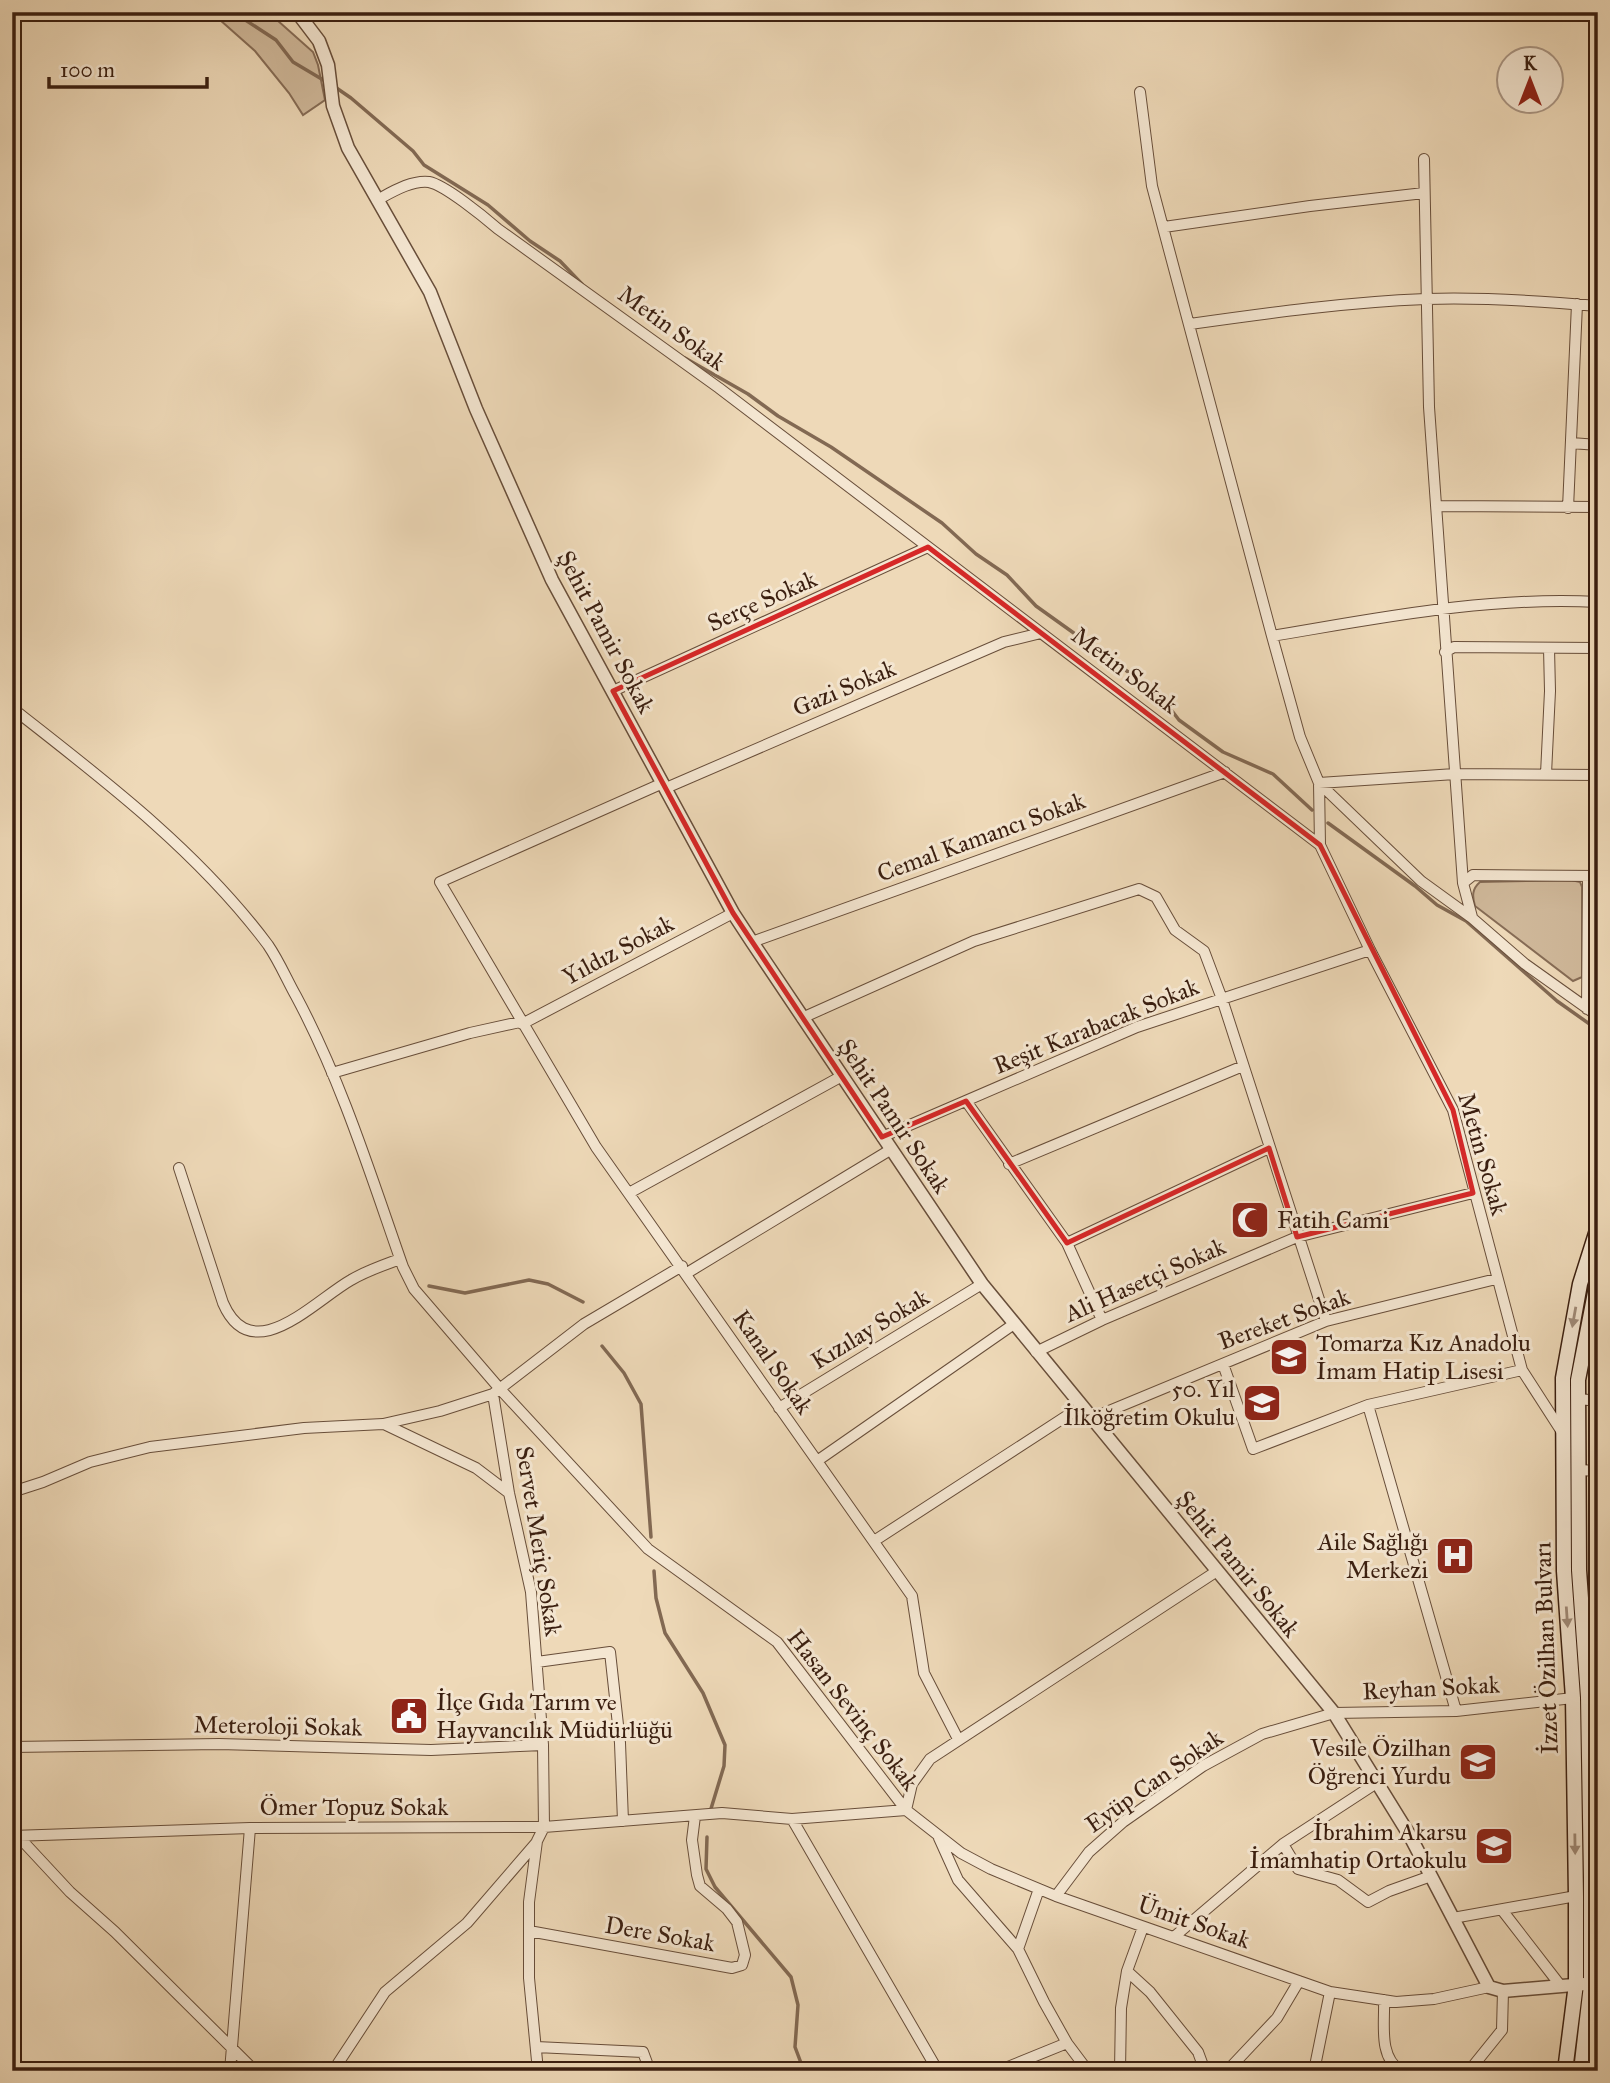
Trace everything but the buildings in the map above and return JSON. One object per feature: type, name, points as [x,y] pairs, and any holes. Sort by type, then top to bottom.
[{"type":"main road","name":"İzzet Özilhan Bulvarı","points":[[1566,2071],[1588,1985],[1576,1896],[1586,1697],[1564,1571],[1563,1378],[1580,1284],[1598,1227]]},
{"type":"main road","name":"İzzet Özilhan Bulvarı","points":[[1581,2071],[1594,1882],[1579,1570],[1578,1380],[1594,1309],[1598,1277]]},
{"type":"street","name":"Şehit Pamir Sokak","points":[[298,12],[319,41],[328,65],[333,106],[348,148],[430,292],[476,409],[552,580],[733,913],[982,1284],[1334,1713],[1378,1782],[1431,1875],[1489,1987]]},
{"type":"street","points":[[1140,92],[1152,186],[1300,737],[1319,783],[1320,845]]},
{"type":"street","points":[[1423,159],[1429,407],[1463,883],[1472,918]]},
{"type":"street","name":"Metin Sokak","points":[[377,200],[401,187],[429,182],[463,201],[719,388],[1320,845],[1370,950],[1453,1110],[1522,1370],[1564,1436]]},
{"type":"street","points":[[1164,228],[1310,205],[1424,193]]},
{"type":"street","points":[[1190,324],[1300,309],[1427,299],[1534,301],[1598,306]]},
{"type":"street","points":[[1568,508],[1577,304]]},
{"type":"street","points":[[1571,443],[1598,445]]},
{"type":"street","points":[[1436,506],[1598,507]]},
{"type":"street","name":"Serçe Sokak","points":[[613,691],[928,547]]},
{"type":"street","points":[[1272,636],[1443,608],[1554,600],[1598,602]]},
{"type":"street","name":"Gazi Sokak","points":[[440,882],[1004,642],[1041,633]]},
{"type":"street","points":[[1445,652],[1454,647],[1598,648]]},
{"type":"street","points":[[1546,775],[1549,648]]},
{"type":"street","points":[[12,708],[127,802],[213,879],[270,947],[314,1030],[414,1289],[497,1391]]},
{"type":"street","name":"Cemal Kamancı Sokak","points":[[752,942],[1225,772]]},
{"type":"street","points":[[1319,783],[1455,774],[1598,775]]},
{"type":"street","points":[[1319,783],[1421,881],[1472,918],[1525,964],[1598,1016]]},
{"type":"street","points":[[1463,883],[1474,875],[1593,876],[1587,1009]]},
{"type":"street","name":"Kanal Sokak","points":[[440,882],[596,1147],[912,1596],[924,1673],[958,1739]]},
{"type":"street","points":[[802,1018],[974,941],[1139,889],[1156,897],[1175,929],[1204,951],[1326,1321]]},
{"type":"street","name":"Yıldız Sokak","points":[[332,1073],[470,1033],[521,1023],[733,913]]},
{"type":"street","name":"Reşit Karabacak Sokak","points":[[883,1137],[1137,1027],[1370,950]]},
{"type":"street","points":[[1009,1164],[1243,1066]]},
{"type":"street","points":[[629,1193],[842,1076]]},
{"type":"street","points":[[966,1101],[1067,1243],[1102,1320]]},
{"type":"street","points":[[1067,1243],[1269,1147]]},
{"type":"street","points":[[12,1492],[90,1462],[150,1447],[291,1429],[383,1424],[440,1411],[497,1391],[604,1311],[684,1270],[891,1150]]},
{"type":"street","points":[[179,1168],[227,1313],[244,1329],[255,1332],[270,1331],[287,1323],[351,1280],[402,1263]]},
{"type":"street","name":"Ali Hasetçi Sokak","points":[[1036,1352],[1102,1320],[1297,1237],[1474,1193]]},
{"type":"street","name":"Bereket Sokak","points":[[1092,1418],[1326,1321],[1496,1279]]},
{"type":"street","name":"Kızılay Sokak","points":[[779,1408],[982,1284]]},
{"type":"street","points":[[817,1461],[1014,1324]]},
{"type":"street","points":[[1223,1364],[1254,1449],[1367,1405],[1522,1370]]},
{"type":"street","name":"Servet Meriç Sokak","points":[[497,1391],[509,1493],[531,1592],[543,1745],[544,1827],[537,1841],[529,1902],[529,1978],[538,2071]]},
{"type":"street","name":"Hasan Sevinç Sokak","points":[[497,1391],[648,1549],[777,1642],[906,1810]]},
{"type":"street","points":[[1578,1399],[1598,1401]]},
{"type":"street","points":[[1367,1405],[1456,1711]]},
{"type":"street","points":[[874,1541],[1082,1406]]},
{"type":"street","points":[[383,1424],[476,1468],[509,1493]]},
{"type":"street","points":[[1579,1469],[1598,1471]]},
{"type":"street","points":[[906,1810],[912,1784],[930,1759],[1217,1571]]},
{"type":"street","points":[[537,1662],[610,1652],[620,1743],[623,1821]]},
{"type":"street","name":"Reyhan Sokak","points":[[1334,1713],[1456,1711],[1586,1697]]},
{"type":"street","name":"Eyüp Can Sokak","points":[[1056,1896],[1090,1852],[1115,1830],[1203,1766],[1262,1734],[1334,1713]]},
{"type":"street","name":"Meteroloji Sokak","points":[[12,1747],[219,1744],[431,1750],[543,1745]]},
{"type":"street","points":[[1175,1936],[1283,1844],[1378,1782]]},
{"type":"street","name":"Ömer Topuz Sokak","points":[[15,1835],[250,1828],[544,1827],[722,1813],[792,1819],[906,1810]]},
{"type":"street","name":"Ümit Sokak","points":[[906,1810],[961,1853],[991,1869],[1056,1896],[1330,1992],[1396,2002],[1434,1999],[1489,1987]]},
{"type":"street","name":"Dere Sokak","points":[[529,1931],[732,1968],[741,1965],[745,1955],[737,1922],[727,1909],[700,1885],[692,1840],[695,1816]]},
{"type":"street","points":[[792,1819],[937,2071]]},
{"type":"street","points":[[230,2071],[250,1828]]},
{"type":"street","points":[[15,1835],[255,2071]]},
{"type":"street","points":[[938,1835],[958,1880],[1018,1949],[1067,2043],[1088,2071]]},
{"type":"street","points":[[333,2071],[385,1992],[467,1923],[537,1841]]},
{"type":"street","points":[[1283,1844],[1298,1869],[1338,1880],[1368,1902],[1431,1875]]},
{"type":"street","points":[[1018,1949],[1039,1889]]},
{"type":"street","points":[[1453,1919],[1576,1896]]},
{"type":"street","points":[[1502,1910],[1560,1985]]},
{"type":"street","points":[[1120,2071],[1121,2008],[1127,1971],[1143,1927]]},
{"type":"street","points":[[1127,1971],[1150,1992],[1198,2052],[1205,2071]]},
{"type":"street","points":[[1227,2071],[1278,2018],[1299,1981]]},
{"type":"street","points":[[1489,1987],[1503,1991],[1588,1985]]},
{"type":"street","points":[[1469,2071],[1502,2030],[1503,1991]]},
{"type":"street","points":[[1314,2071],[1330,1992]]},
{"type":"street","points":[[1384,2000],[1386,2052],[1390,2062],[1401,2071]]},
{"type":"street","points":[[998,2071],[1067,2043]]},
{"type":"street","points":[[536,2047],[643,2052],[649,2071]]},
{"type":"highlighted area","points":[[928,547],[1320,845],[1453,1110],[1473,1193],[1297,1237],[1269,1148],[1067,1243],[966,1101],[882,1137],[733,913],[613,691]]},
{"type":"shaded area","points":[[211,12],[268,12],[313,52],[325,100],[303,115],[255,51]]},
{"type":"shaded area","points":[[1480,882],[1580,882],[1582,887],[1582,977],[1573,981],[1475,906],[1473,896],[1475,887]]},
{"type":"waterway","points":[[233,12],[276,40],[293,62],[325,81]]},
{"type":"waterway","points":[[335,87],[413,151],[424,165],[488,205],[530,241],[560,261],[582,284]]},
{"type":"waterway","points":[[685,358],[831,447],[942,523],[976,554],[1007,575],[1036,606],[1159,694],[1179,720],[1223,752],[1273,774],[1312,810]]},
{"type":"waterway","points":[[1328,823],[1437,905],[1466,921],[1557,1001],[1598,1030]]},
{"type":"waterway","points":[[429,1286],[465,1293],[529,1280],[548,1284],[583,1302]]},
{"type":"waterway","points":[[602,1346],[624,1373],[641,1404],[651,1537]]},
{"type":"waterway","points":[[654,1571],[656,1598],[665,1633],[703,1693],[725,1745],[724,1766],[710,1812]]},
{"type":"waterway","points":[[707,1837],[706,1869],[715,1887],[791,1977],[798,2005],[795,2047],[804,2071]]},
{"type":"place","name":"Fatih Cami","points":[[1250,1220]]},
{"type":"place","name":"Tomarza Kız Anadolu İmam Hatip Lisesi","points":[[1289,1357]]},
{"type":"place","name":"50. Yıl İlköğretim Okulu","points":[[1262,1403]]},
{"type":"place","name":"Aile Sağlığı Merkezi","points":[[1455,1556]]},
{"type":"place","name":"İlçe Gıda Tarım ve Hayvancılık Müdürlüğü","points":[[409,1716]]},
{"type":"place","name":"Vesile Özilhan Öğrenci Yurdu","points":[[1478,1762]]},
{"type":"place","name":"İbrahim Akarsu İmamhatip Ortaokulu","points":[[1494,1846]]}]
